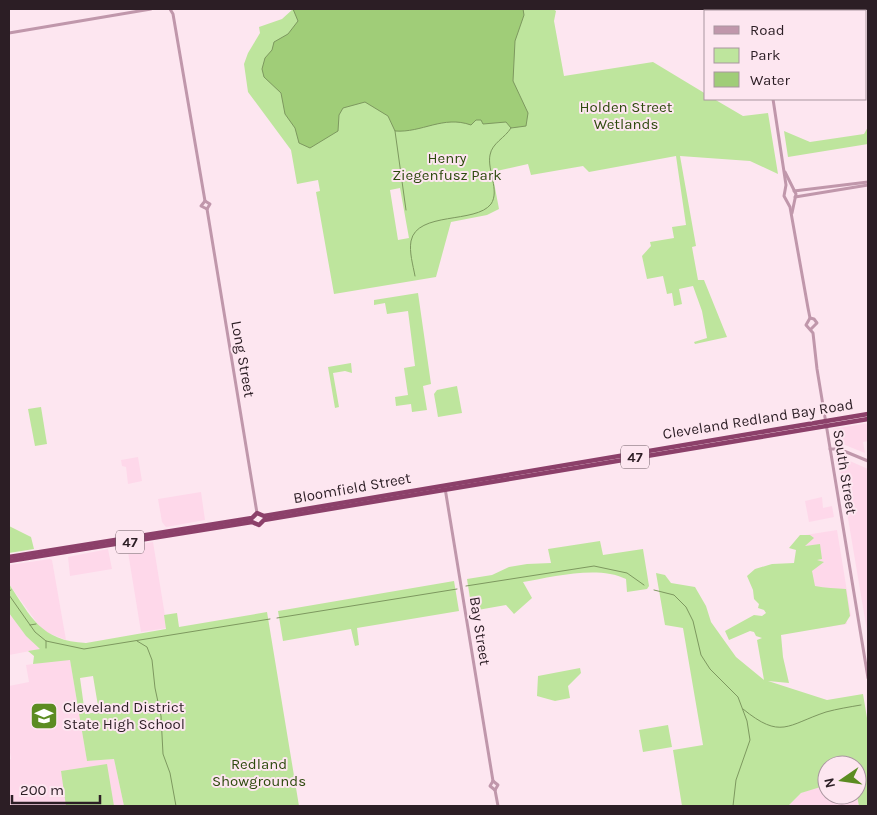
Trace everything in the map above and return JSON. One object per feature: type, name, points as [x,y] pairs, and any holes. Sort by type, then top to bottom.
[{"type":"highway","name":"Cleveland Redland Bay Road","points":[[444,487],[868,414]]},
{"type":"highway","name":"Cleveland Redland Bay Road","points":[[444,487],[868,419]]},
{"type":"highway","name":"Bloomfield Street","points":[[9,557],[252,520],[259,525],[264,518],[444,487]]},
{"type":"highway","points":[[252,520],[257,512],[264,518]]},
{"type":"highway","name":"Bloomfield Street","points":[[9,561],[252,520]]},
{"type":"street","points":[[9,33],[151,9]]},
{"type":"street","points":[[170,9],[173,14],[205,201],[210,204],[207,209],[201,206],[205,201]]},
{"type":"street","name":"South Street","points":[[773,100],[784,167],[786,191],[784,196],[792,216],[810,318]]},
{"type":"street","name":"South Street","points":[[784,167],[794,191],[795,198],[792,216]]},
{"type":"street","points":[[786,191],[868,183]]},
{"type":"street","points":[[787,200],[790,201],[795,198],[868,183]]},
{"type":"street","name":"Long Street","points":[[207,209],[257,512]]},
{"type":"street","name":"South Street","points":[[810,318],[806,320],[806,325],[812,329],[825,420],[868,678]]},
{"type":"street","name":"South Street","points":[[810,318],[814,319],[817,323],[812,329]]},
{"type":"street","points":[[830,449],[839,449],[868,461]]},
{"type":"street","name":"Bay Street","points":[[444,487],[493,781],[490,786],[495,790],[498,806]]},
{"type":"shaded area","points":[[868,423],[868,441],[863,442],[865,453],[835,441],[833,429]]},
{"type":"shaded area","points":[[138,457],[142,481],[128,484],[126,467],[122,466],[121,460]]},
{"type":"shaded area","points":[[843,458],[868,469],[868,637],[839,465],[839,460]]},
{"type":"shaded area","points":[[201,492],[205,520],[166,527],[162,522],[158,499]]},
{"type":"shaded area","points":[[822,497],[823,508],[832,506],[834,517],[809,522],[805,501]]},
{"type":"shaded area","points":[[837,530],[851,616],[846,617],[847,624],[815,629],[799,536]]},
{"type":"shaded area","points":[[153,542],[167,628],[141,632],[127,546]]},
{"type":"shaded area","points":[[108,549],[112,569],[70,576],[68,557]]},
{"type":"shaded area","points":[[52,560],[66,640],[43,631],[9,584],[9,565]]},
{"type":"shaded area","points":[[9,613],[26,636],[41,649],[9,655]]},
{"type":"shaded area","name":"Cleveland District State High School","points":[[70,660],[87,761],[114,759],[124,806],[9,806],[9,760],[11,759],[9,746],[9,686],[29,682],[26,665]]},
{"type":"shaded area","points":[[817,787],[817,805],[859,806],[788,806],[801,793]]},
{"type":"green space","points":[[293,9],[553,9],[556,11],[554,21],[564,76],[653,62],[704,93],[704,100],[716,100],[743,116],[768,113],[778,174],[750,161],[680,156],[696,246],[692,247],[698,280],[704,280],[727,337],[695,344],[694,342],[707,338],[702,311],[693,286],[679,289],[682,304],[674,306],[672,293],[667,294],[663,276],[647,279],[642,256],[651,246],[650,242],[674,238],[672,227],[686,225],[676,156],[589,172],[583,166],[531,175],[528,164],[492,172],[499,209],[487,215],[451,222],[436,277],[334,294],[316,192],[320,191],[318,180],[297,184],[291,150],[248,92],[244,64],[260,33],[259,27],[282,19]],"holes":[[[400,188],[409,238],[398,240],[390,190]]]},
{"type":"green space","points":[[868,127],[868,144],[788,157],[784,131],[810,142],[864,134]]},
{"type":"green space","points":[[418,293],[431,384],[423,386],[427,410],[412,412],[411,404],[396,406],[395,397],[408,395],[404,368],[415,366],[408,311],[387,314],[385,303],[374,305],[374,300]]},
{"type":"green space","points":[[351,363],[352,373],[345,371],[333,373],[339,407],[335,408],[328,367]]},
{"type":"green space","points":[[457,386],[462,413],[438,417],[434,394],[437,390]]},
{"type":"green space","points":[[41,407],[47,444],[35,446],[28,409]]},
{"type":"green space","points":[[9,526],[31,537],[34,549],[9,553]]},
{"type":"green space","points":[[800,535],[810,535],[814,538],[805,546],[820,544],[822,559],[817,560],[824,562],[812,571],[815,586],[846,589],[850,616],[845,624],[781,635],[783,657],[789,683],[768,681],[827,700],[863,694],[868,724],[868,806],[859,805],[867,805],[867,755],[817,755],[817,788],[801,793],[788,806],[682,806],[673,750],[703,745],[683,628],[665,625],[656,573],[665,575],[671,583],[695,587],[706,606],[711,622],[736,657],[764,680],[757,640],[762,638],[750,631],[729,640],[725,631],[754,615],[762,616],[766,613],[758,608],[759,604],[754,599],[753,590],[747,576],[755,569],[772,564],[794,563],[796,550],[789,548]]},
{"type":"green space","points":[[600,541],[603,555],[643,549],[649,586],[647,589],[627,592],[626,579],[602,573],[575,573],[523,582],[532,598],[514,614],[506,605],[472,611],[467,579],[492,575],[509,567],[551,563],[548,549]]},
{"type":"green space","points":[[454,581],[459,611],[357,628],[359,645],[355,646],[351,629],[283,641],[278,611]]},
{"type":"green space","name":"Redland Showgrounds","points":[[9,584],[31,617],[48,632],[58,638],[86,643],[166,629],[164,615],[177,613],[179,627],[267,612],[299,806],[124,806],[114,759],[87,761],[70,660],[33,664],[34,656],[28,651],[40,649],[26,636],[9,613]],"holes":[[[93,676],[99,712],[85,714],[80,678]]]},
{"type":"green space","points":[[580,668],[581,673],[568,686],[570,698],[555,701],[537,696],[538,676]]},
{"type":"green space","points":[[668,725],[672,747],[643,752],[639,730]]},
{"type":"green space","points":[[107,764],[114,806],[66,806],[61,771]]},
{"type":"water","points":[[293,9],[523,9],[524,15],[515,41],[513,81],[528,113],[526,126],[511,128],[506,122],[483,124],[481,120],[476,120],[471,125],[451,122],[414,130],[395,131],[388,116],[365,102],[343,108],[339,115],[338,131],[310,148],[299,143],[295,128],[285,114],[281,93],[264,77],[262,69],[265,58],[272,50],[274,42],[288,34],[298,21]]},
{"type":"waterway","points":[[415,276],[411,241],[416,232],[424,225],[473,214],[484,210],[491,204],[494,193],[490,167],[491,151],[511,128]]},
{"type":"waterway","points":[[395,131],[406,210]]},
{"type":"waterway","points":[[466,586],[594,566],[627,573],[644,585]]},
{"type":"waterway","points":[[277,618],[457,589]]},
{"type":"waterway","points":[[654,590],[674,595],[686,607],[693,621],[701,655],[710,669],[738,697],[747,721],[750,740],[736,780],[733,806]]},
{"type":"waterway","points":[[9,595],[35,632],[46,641],[84,649],[270,619]]},
{"type":"waterway","points":[[30,625],[36,624]]},
{"type":"waterway","points":[[46,641],[46,648]]},
{"type":"waterway","points":[[137,641],[147,647],[152,660],[161,716],[163,754],[170,773],[176,806]]},
{"type":"waterway","points":[[743,709],[756,719],[767,724],[784,727],[826,712],[861,705]]},
{"type":"place","name":"Cleveland District State High School","points":[[44,716]]},
{"type":"park label","name":"Holden Street Wetlands","points":[[626,116]]},
{"type":"park label","name":"Henry Ziegenfusz Park","points":[[447,166]]}]
